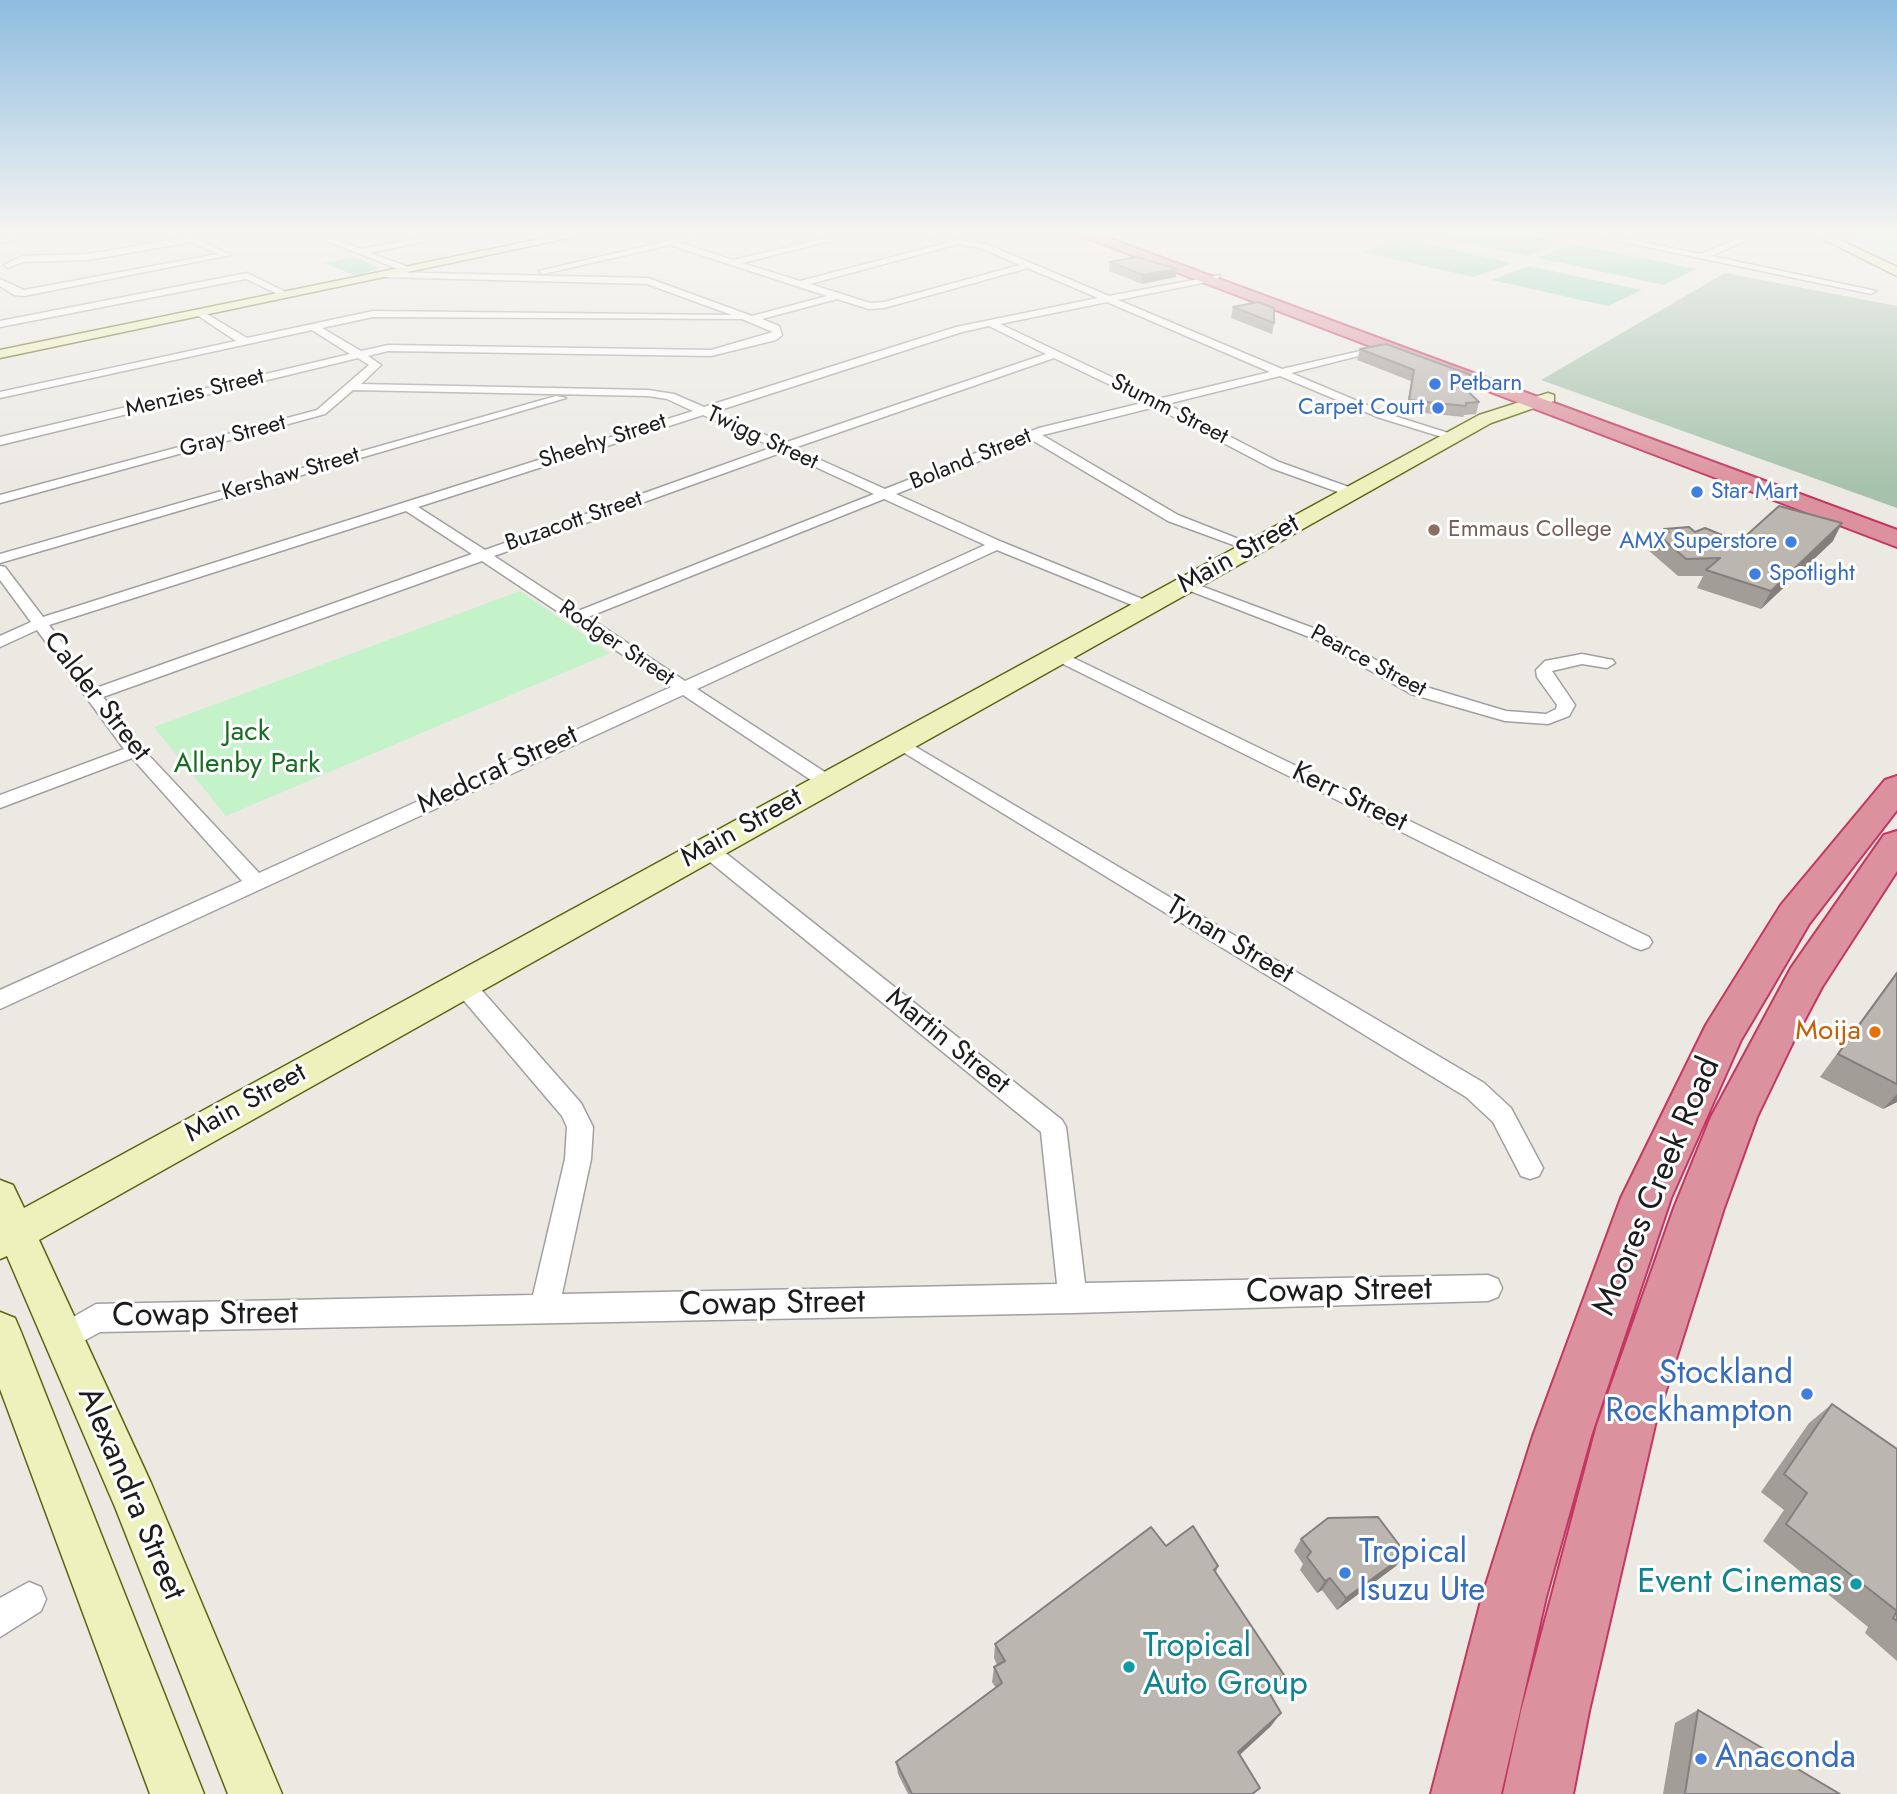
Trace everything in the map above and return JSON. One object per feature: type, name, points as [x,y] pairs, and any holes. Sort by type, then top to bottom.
[{"type":"highway","points":[[1310,319],[1382,347],[1897,527]]},
{"type":"highway","points":[[1317,319],[1897,539]]},
{"type":"highway","name":"Moores Creek Road","points":[[1465,1794],[1514,1597],[1562,1436],[1646,1198],[1721,1037],[1755,980],[1796,915],[1897,787]]},
{"type":"highway","name":"Moores Creek Road","points":[[1538,1794],[1555,1711],[1626,1425],[1699,1208],[1734,1117],[1771,1042],[1806,979],[1897,843]]},
{"type":"main road","points":[[0,354],[172,319]]},
{"type":"main road","name":"Main Street","points":[[5,1223],[462,983],[1485,419],[1534,399]]},
{"type":"main road","name":"Alexandra Street","points":[[5,1223],[62,1339],[135,1499],[256,1794]]},
{"type":"main road","name":"Alexandra Street","points":[[0,1332],[177,1794]]},
{"type":"street","points":[[0,324],[26,319]]},
{"type":"street","points":[[209,319],[244,341]]},
{"type":"street","points":[[0,395],[352,319]]},
{"type":"street","points":[[713,319],[734,319]]},
{"type":"street","name":"Menzies Street","points":[[0,441],[398,348],[711,353],[772,338],[778,332],[776,328],[750,319]]},
{"type":"street","name":"Sheehy Street","points":[[0,642],[38,624],[701,410],[1006,319]]},
{"type":"street","points":[[1157,319],[1384,416],[1455,437]]},
{"type":"street","name":"Stumm Street","points":[[988,322],[1157,403],[1275,465],[1352,493]]},
{"type":"street","points":[[312,326],[361,355]]},
{"type":"street","name":"Boland Street","points":[[575,617],[1033,435],[1382,347]]},
{"type":"street","name":"Buzacott Street","points":[[95,694],[481,554],[1055,354]]},
{"type":"street","name":"Gray Street","points":[[0,499],[313,416],[376,365],[361,355]]},
{"type":"street","name":"Twigg Street","points":[[352,387],[660,394],[701,410],[780,449],[997,545],[1147,606]]},
{"type":"street","name":"Kershaw Street","points":[[0,559],[582,391]]},
{"type":"street","points":[[1033,435],[1173,518],[1252,547]]},
{"type":"street","name":"Rodger Street","points":[[407,505],[827,782]]},
{"type":"street","name":"Medcraf Street","points":[[0,1000],[680,687],[997,545]]},
{"type":"street","name":"Calder Street","points":[[0,570],[135,751],[255,882]]},
{"type":"street","name":"Pearce Street","points":[[1185,584],[1323,637],[1417,690],[1505,716],[1548,719],[1563,712],[1566,705],[1545,677],[1544,670],[1550,665],[1582,659],[1607,663]]},
{"type":"street","name":"Kerr Street","points":[[1057,655],[1641,942]]},
{"type":"street","name":"Tynan Street","points":[[899,742],[1475,1090],[1502,1115],[1530,1168]]},
{"type":"street","points":[[0,802],[135,751]]},
{"type":"street","name":"Martin Street","points":[[706,848],[1053,1127],[1073,1299]]},
{"type":"street","points":[[462,983],[572,1110],[580,1127],[578,1159],[544,1309]]},
{"type":"street","name":"Cowap Street","points":[[62,1339],[96,1318],[1488,1288]]},
{"type":"street","points":[[0,1619],[29,1599]]},
{"type":"green space","points":[[1646,319],[1897,319],[1897,508],[1541,380]]},
{"type":"green space","name":"Jack Allenby Park","points":[[520,591],[610,653],[226,816],[154,727]]},
{"type":"building","points":[[1386,344],[1482,379],[1457,381],[1479,402],[1466,403],[1466,406],[1409,400],[1414,370],[1360,349]]},
{"type":"building","points":[[1779,506],[1842,523],[1771,591],[1706,570],[1720,558],[1686,559],[1656,533],[1669,532],[1664,529],[1689,527],[1695,532],[1705,528],[1739,542]]},
{"type":"building","points":[[1897,973],[1897,1084],[1838,1054]]},
{"type":"building","name":"Event Cinemas","points":[[1832,1404],[1897,1449],[1897,1611],[1786,1524],[1807,1493],[1784,1474]]},
{"type":"building","name":"Tropical Isuzu Ute","points":[[1378,1517],[1406,1554],[1346,1598],[1330,1578],[1325,1581],[1307,1557],[1311,1552],[1301,1539],[1328,1518]]},
{"type":"building","name":"Tropical Auto Group","points":[[1193,1526],[1218,1566],[1214,1570],[1284,1675],[1267,1689],[1281,1713],[1238,1752],[1260,1788],[1252,1794],[912,1794],[896,1762],[1002,1683],[994,1667],[1005,1661],[995,1644],[1151,1527],[1166,1546]]},
{"type":"building","points":[[1698,1710],[1840,1794],[1685,1794]]},
{"type":"place","name":"Petbarn","points":[[1435,384]]},
{"type":"place","name":"Carpet Court","points":[[1438,408]]},
{"type":"place","name":"Star Mart","points":[[1697,492]]},
{"type":"place","name":"Emmaus College","points":[[1434,530]]},
{"type":"place","name":"AMX Superstore","points":[[1791,542]]},
{"type":"place","name":"Spotlight","points":[[1755,574]]},
{"type":"place","name":"Moija","points":[[1875,1032]]},
{"type":"place","name":"Stockland Rockhampton","points":[[1807,1394]]},
{"type":"place","name":"Tropical Isuzu Ute","points":[[1345,1573]]},
{"type":"place","name":"Event Cinemas","points":[[1856,1584]]},
{"type":"place","name":"Tropical Auto Group","points":[[1129,1667]]},
{"type":"place","name":"Anaconda","points":[[1701,1759]]}]
